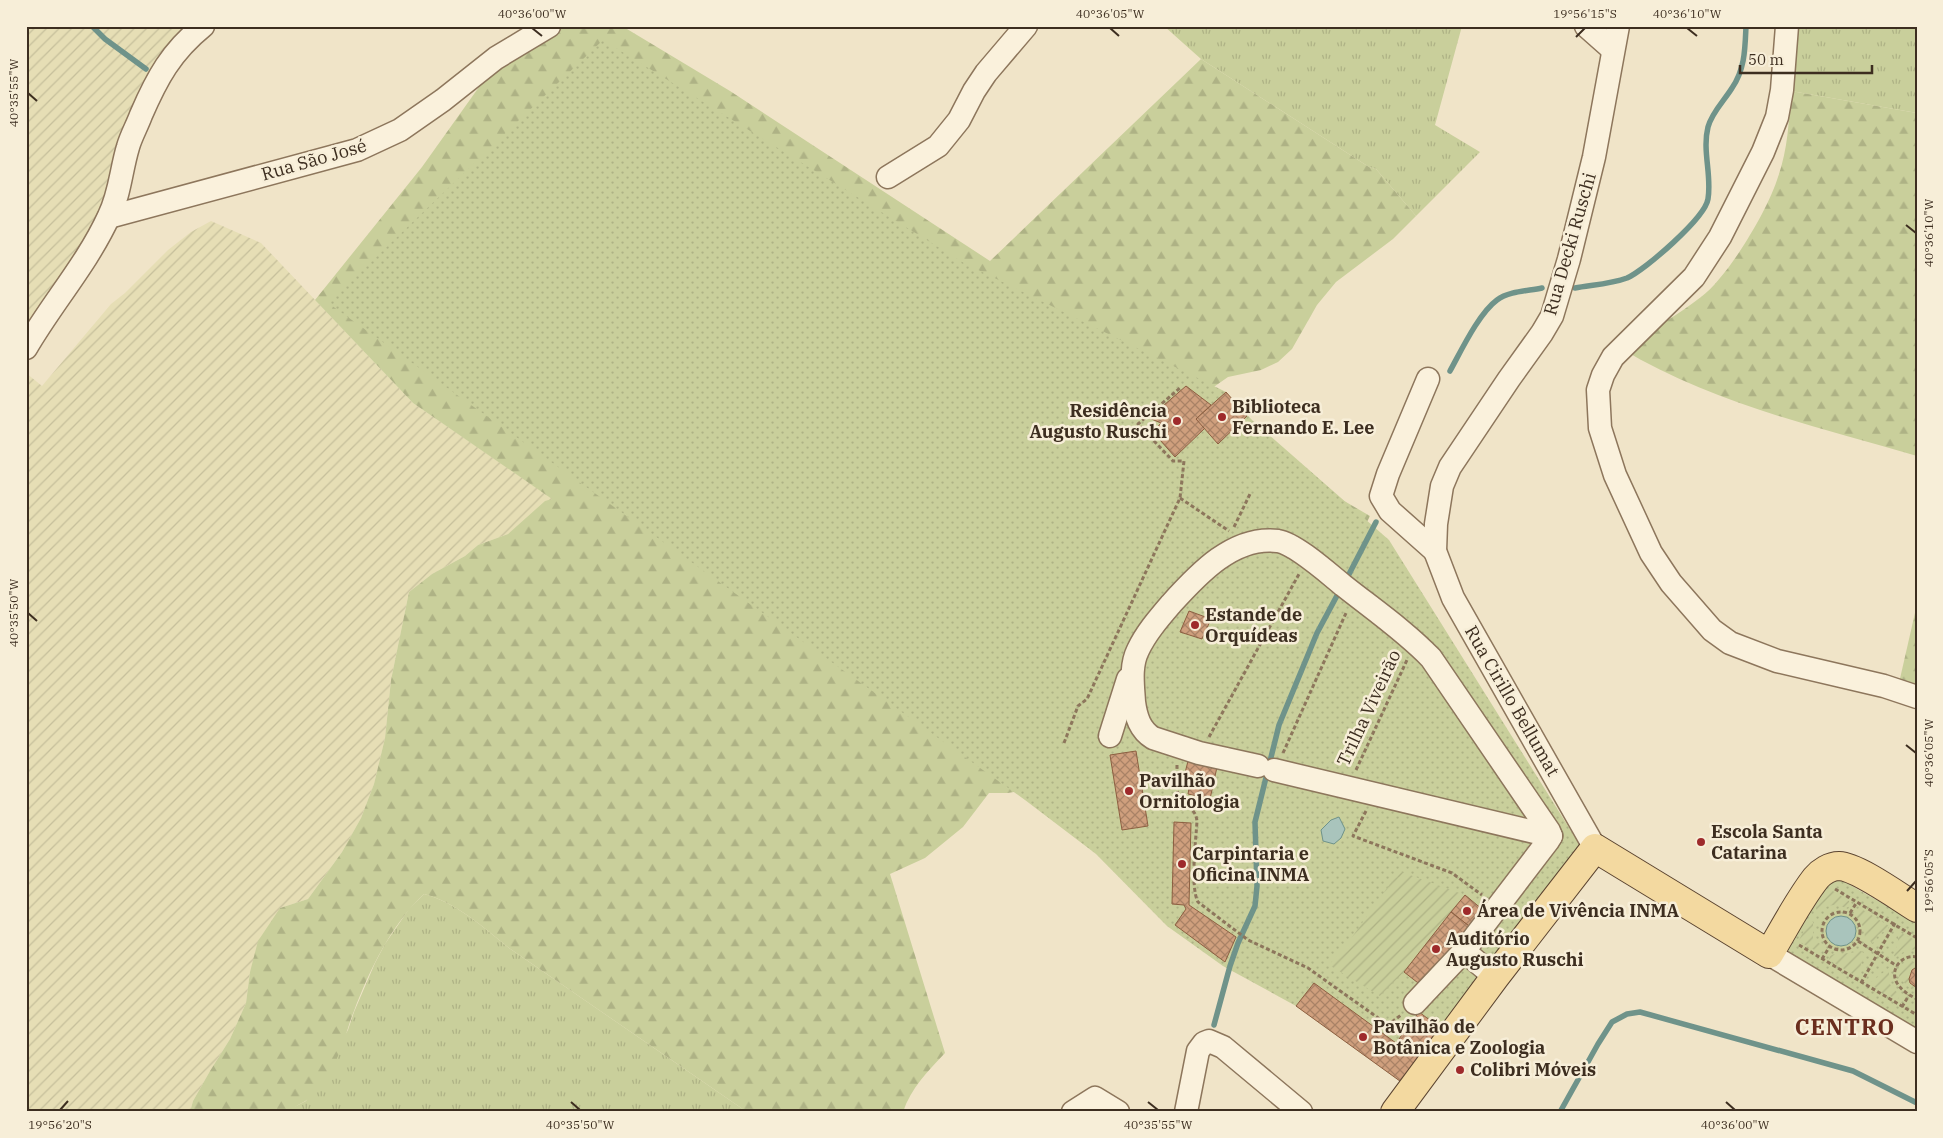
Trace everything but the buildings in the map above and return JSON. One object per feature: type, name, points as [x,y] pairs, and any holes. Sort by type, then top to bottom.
[{"type":"main road","points":[[1395,1112],[1495,977],[1595,848],[1769,954],[1816,878],[1830,868],[1838,866],[1848,868],[1869,879],[1908,912]]},
{"type":"street","points":[[26,348],[44,318],[88,257],[109,218],[117,199],[128,147],[154,84],[169,60],[203,26]]},
{"type":"street","name":"Rua São José","points":[[109,218],[357,150],[400,130],[443,100],[496,58],[548,26]]},
{"type":"street","points":[[888,177],[938,146],[959,120],[986,72],[1026,26]]},
{"type":"street","points":[[1586,26],[1612,49]]},
{"type":"street","name":"Rua Decki Ruschi","points":[[1436,551],[1438,504],[1442,486],[1450,466],[1542,334],[1552,316],[1569,259],[1594,157],[1612,49],[1618,26]]},
{"type":"street","points":[[1787,26],[1778,117],[1763,152],[1720,236],[1694,277],[1613,357],[1603,375],[1598,390],[1600,428],[1615,475],[1651,553],[1671,583],[1712,630],[1730,643],[1777,661],[1884,686],[1917,697]]},
{"type":"street","points":[[1428,379],[1388,474],[1381,496],[1390,512],[1436,551]]},
{"type":"street","points":[[1110,736],[1138,650],[1149,632],[1168,608],[1209,565],[1232,551],[1249,544],[1279,541],[1291,545],[1345,586],[1416,642],[1432,658],[1551,836]]},
{"type":"street","name":"Rua Cirillo Bellumat","points":[[1436,551],[1453,598],[1595,848]]},
{"type":"street","points":[[1133,663],[1135,710],[1142,730],[1153,738],[1199,753],[1375,792],[1551,836]]},
{"type":"street","points":[[1415,1003],[1464,951],[1499,908],[1551,836]]},
{"type":"street","points":[[1464,951],[1495,977]]},
{"type":"street","points":[[1769,954],[1917,1042]]},
{"type":"street","points":[[1186,1112],[1198,1051],[1204,1042],[1209,1041],[1218,1043],[1301,1112]]},
{"type":"street","points":[[1073,1112],[1095,1098],[1118,1112]]},
{"type":"path","points":[[1064,743],[1078,706],[1087,699],[1180,498],[1184,460],[1173,461],[1138,424],[1180,388]]},
{"type":"path","points":[[1180,498],[1232,532],[1250,494]]},
{"type":"path","points":[[1199,753],[1308,558]]},
{"type":"path","points":[[1269,769],[1345,586]]},
{"type":"path","name":"Trilha Viveirão","points":[[1348,786],[1416,642]]},
{"type":"path","points":[[1177,746],[1177,791],[1181,800],[1196,813],[1195,897],[1198,902],[1248,940],[1308,968],[1388,1025],[1415,1003]]},
{"type":"path","points":[[1375,792],[1353,836],[1452,873],[1499,908]]},
{"type":"path","points":[[1828,885],[1917,938]]},
{"type":"path","points":[[1850,913],[1857,902]]},
{"type":"path","points":[[1838,911],[1850,913],[1856,917],[1861,929],[1858,941],[1848,949],[1842,950],[1830,946],[1825,941],[1822,929],[1827,918],[1838,911]]},
{"type":"path","points":[[1859,987],[1894,924],[1908,912]]},
{"type":"path","points":[[1858,941],[1897,966]]},
{"type":"path","points":[[1794,942],[1917,1015]]},
{"type":"path","points":[[1822,959],[1830,946]]},
{"type":"path","points":[[1917,957],[1902,959],[1894,974],[1895,979],[1903,990],[1917,998]]},
{"type":"path","points":[[1902,1007],[1909,995]]},
{"type":"shaded area","points":[[26,26],[208,26],[173,59],[124,187],[26,330]]},
{"type":"shaded area","points":[[211,221],[261,243],[413,403],[553,499],[508,534],[478,545],[465,556],[432,574],[409,592],[391,680],[385,738],[374,784],[361,818],[342,852],[308,899],[280,908],[250,972],[246,1003],[230,1039],[193,1101],[190,1112],[26,1112],[26,373],[42,386],[111,304],[125,293],[168,250],[191,232]]},
{"type":"green space","points":[[553,26],[622,26],[730,91],[990,261],[1201,59],[1369,167],[1376,169],[1416,216],[1393,239],[1336,282],[1317,305],[1292,349],[1278,362],[1261,370],[1228,377],[1208,391],[1291,470],[1370,516],[1321,612],[1024,790],[1008,793],[989,793],[963,827],[925,858],[890,874],[945,1053],[915,1088],[903,1112],[747,1112],[509,948],[469,916],[448,903],[424,894],[401,919],[383,948],[360,995],[338,1056],[330,1072],[308,1099],[290,1112],[190,1112],[193,1101],[230,1039],[246,1003],[250,972],[258,941],[280,908],[308,899],[342,852],[361,818],[374,784],[385,738],[391,680],[409,592],[432,574],[465,556],[478,545],[508,534],[545,501],[552,499],[413,403],[315,300],[422,167],[489,73]]},
{"type":"green space","points":[[1164,26],[1462,26],[1435,125],[1480,152],[1416,216],[1376,169],[1369,167],[1201,59]]},
{"type":"green space","points":[[1794,26],[1917,26],[1917,113],[1791,91]]},
{"type":"green space","points":[[603,40],[964,263],[1226,392],[1252,420],[1389,540],[1583,850],[1404,1084],[1296,1006],[1223,966],[1167,926],[1096,854],[1025,800],[328,303]]},
{"type":"green space","points":[[1791,91],[1917,113],[1917,456],[1803,424],[1729,399],[1656,368],[1622,349],[1638,336],[1670,318],[1701,297],[1712,287],[1735,259],[1766,207],[1773,191],[1784,156],[1788,134]]},
{"type":"green space","points":[[1917,604],[1917,691],[1899,683]]},
{"type":"green space","points":[[1399,871],[1465,895],[1404,972],[1380,996],[1329,965],[1350,940]]},
{"type":"green space","points":[[1836,877],[1917,923],[1917,1031],[1789,953],[1788,948],[1827,881]]},
{"type":"green space","points":[[1831,890],[1849,901],[1850,906],[1846,908],[1832,905],[1817,911],[1816,908],[1827,892]]},
{"type":"green space","points":[[424,894],[448,903],[469,916],[509,948],[747,1112],[290,1112],[294,1107],[306,1101],[348,1030],[375,963],[385,944],[409,909]]},
{"type":"green space","points":[[1860,908],[1889,926],[1888,929],[1878,935],[1873,943],[1865,938],[1864,928],[1856,916]]},
{"type":"green space","points":[[1811,920],[1813,922],[1813,939],[1823,946],[1823,952],[1820,953],[1799,940]]},
{"type":"green space","points":[[1901,933],[1917,941],[1917,950],[1908,949],[1896,957],[1894,956],[1898,934]]},
{"type":"green space","points":[[1858,951],[1866,955],[1861,964],[1860,976],[1858,977],[1829,960],[1832,955]]},
{"type":"green space","points":[[1908,960],[1913,962],[1915,968],[1909,978],[1911,984],[1917,988],[1917,994],[1899,978],[1900,967]]},
{"type":"green space","points":[[1889,968],[1889,983],[1900,996],[1897,1000],[1870,983]]},
{"type":"water","points":[[1339,817],[1345,829],[1341,838],[1334,844],[1323,841],[1321,830],[1331,820]]},
{"type":"water","points":[[1841,916],[1852,920],[1856,931],[1852,942],[1841,946],[1830,942],[1826,931],[1830,920]]},
{"type":"waterway","points":[[92,26],[105,39],[146,69]]},
{"type":"waterway","points":[[1575,288],[1614,282],[1636,273],[1673,243],[1704,208],[1709,190],[1706,145],[1708,127],[1712,116],[1740,74],[1744,59],[1746,26]]},
{"type":"waterway","points":[[1450,371],[1471,333],[1490,306],[1507,295],[1542,288]]},
{"type":"waterway","points":[[1346,580],[1376,522]]},
{"type":"waterway","points":[[1214,1025],[1230,966],[1255,906],[1257,886],[1255,822],[1279,725],[1317,633],[1340,590]]},
{"type":"waterway","points":[[1560,1112],[1612,1022],[1627,1014],[1640,1012],[1853,1071],[1917,1103]]},
{"type":"place","name":"Biblioteca Fernando E. Lee","points":[[1222,417]]},
{"type":"place","name":"Residência Augusto Ruschi","points":[[1177,421]]},
{"type":"place","name":"Estande de Orquídeas","points":[[1195,625]]},
{"type":"place","name":"Pavilhão Ornitologia","points":[[1129,791]]},
{"type":"place","name":"Escola Santa Catarina","points":[[1701,842]]},
{"type":"place","name":"Carpintaria e Oficina INMA","points":[[1182,864]]},
{"type":"place","name":"Área de Vivência INMA","points":[[1467,911]]},
{"type":"place","name":"Auditório Augusto Ruschi","points":[[1436,949]]},
{"type":"place","name":"Pavilhão de Botânica e Zoologia","points":[[1363,1037]]},
{"type":"place","name":"Colibri Móveis","points":[[1460,1070]]},
{"type":"district","name":"CENTRO","points":[[1845,1027]]}]
